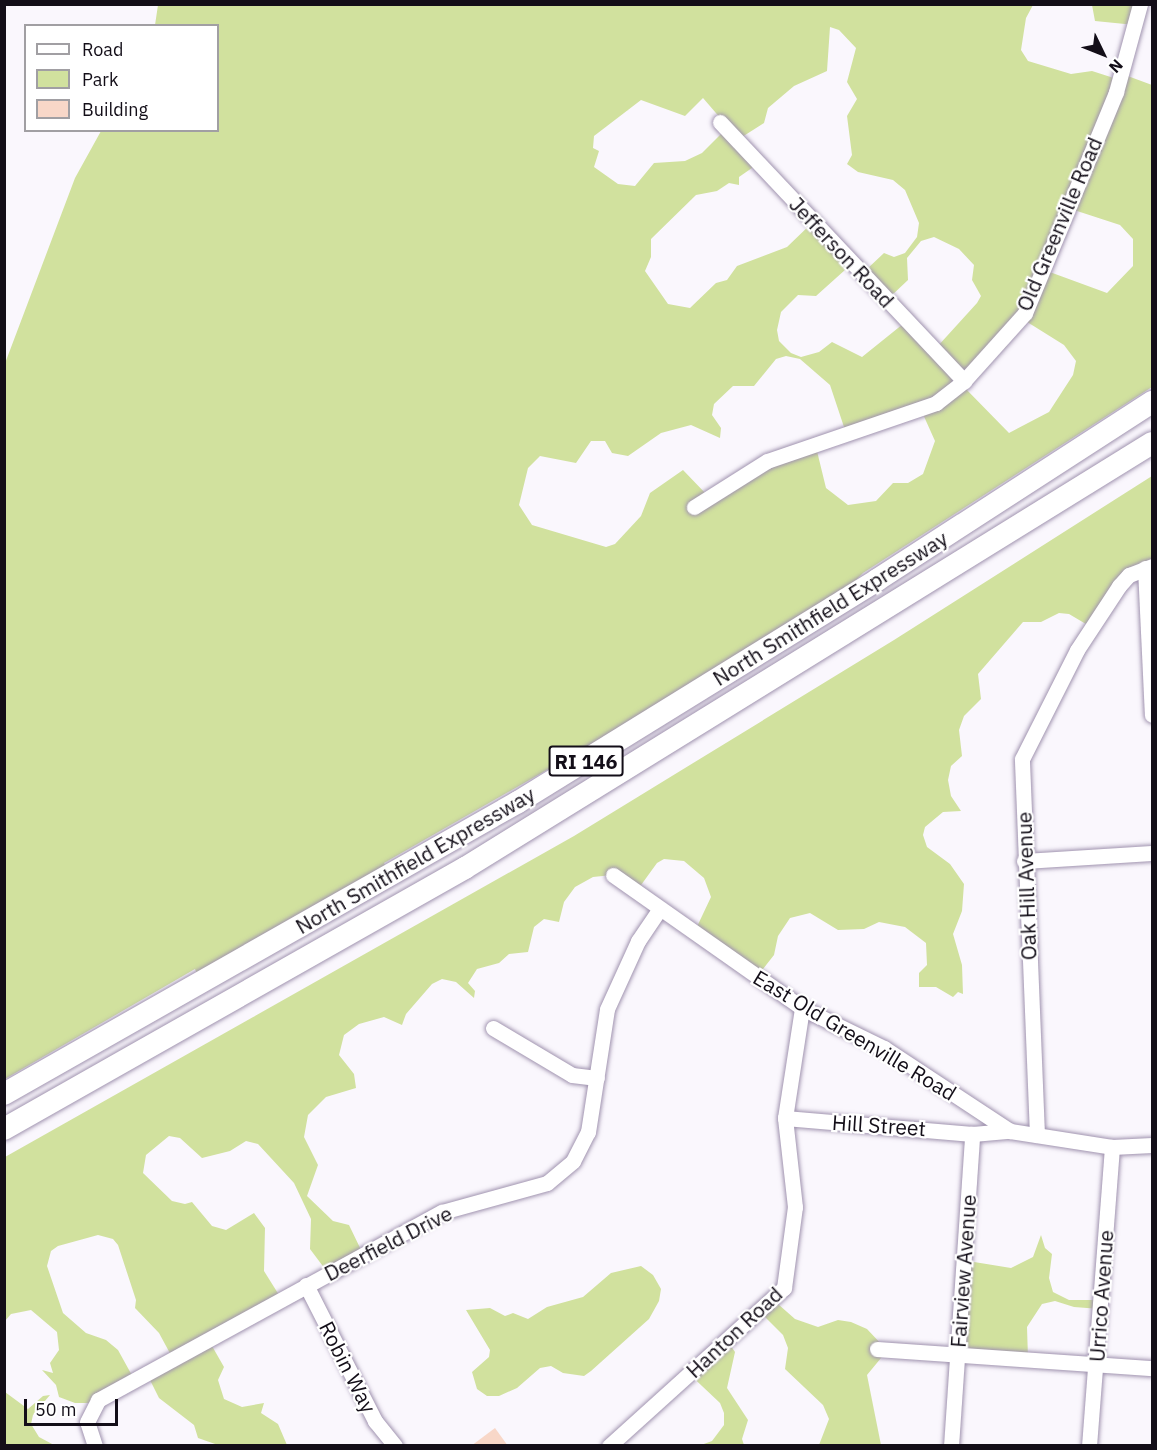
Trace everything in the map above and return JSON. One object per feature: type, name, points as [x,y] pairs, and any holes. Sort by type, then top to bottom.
[{"type":"highway","name":"North Smithfield Expressway","points":[[4,1094],[546,785],[1152,402]]},
{"type":"highway","name":"North Smithfield Expressway","points":[[4,1129],[465,868],[1152,443]]},
{"type":"street","name":"Old Greenville Road","points":[[694,507],[767,461],[936,403],[964,381],[1024,313],[1116,92],[1140,4]]},
{"type":"street","name":"Jefferson Road","points":[[720,122],[964,381]]},
{"type":"street","name":"Oak Hill Avenue","points":[[1037,1135],[1024,861],[1022,759],[1077,650],[1119,586],[1129,575],[1149,567]]},
{"type":"street","points":[[1149,567],[1152,715]]},
{"type":"street","points":[[1024,861],[1152,853]]},
{"type":"street","name":"East Old Greenville Road","points":[[613,875],[659,910],[802,1008],[884,1048],[1010,1131],[1112,1147],[1152,1145]]},
{"type":"street","name":"Deerfield Drive","points":[[95,1446],[87,1422],[98,1400],[306,1284],[442,1212],[547,1184],[573,1161],[588,1132],[607,1009],[638,941],[659,910]]},
{"type":"street","name":"Hanton Road","points":[[609,1446],[783,1288],[788,1275],[795,1207],[785,1118],[802,1008]]},
{"type":"street","points":[[493,1028],[572,1075],[597,1078]]},
{"type":"street","name":"Hill Street","points":[[785,1118],[972,1134]]},
{"type":"street","points":[[972,1134],[1010,1131]]},
{"type":"street","name":"Fairview Avenue","points":[[951,1446],[972,1134]]},
{"type":"street","name":"Urrico Avenue","points":[[1089,1446],[1112,1147]]},
{"type":"street","name":"Robin Way","points":[[306,1284],[375,1421],[395,1446]]},
{"type":"street","points":[[877,1349],[957,1352],[1152,1368]]},
{"type":"green space","points":[[158,5],[1033,5],[1026,18],[1021,50],[1028,61],[1071,74],[1092,71],[1120,80],[1125,75],[1152,85],[1152,387],[863,573],[848,588],[582,750],[384,863],[388,871],[198,976],[195,969],[5,1079],[4,366],[75,178],[100,132],[219,132],[219,24],[155,24]],"holes":[[[830,27],[839,30],[856,48],[847,82],[857,99],[847,116],[852,155],[847,164],[858,172],[893,180],[905,190],[919,223],[917,237],[905,253],[894,257],[884,253],[867,269],[890,297],[908,280],[907,258],[921,241],[934,237],[959,249],[974,265],[972,280],[981,296],[937,347],[908,320],[862,357],[832,342],[819,352],[801,357],[791,353],[779,341],[777,330],[781,312],[798,295],[816,296],[855,261],[814,221],[787,247],[737,266],[727,280],[716,283],[690,308],[668,304],[645,271],[651,257],[651,239],[696,195],[717,191],[729,183],[739,185],[739,177],[762,161],[742,137],[764,123],[768,108],[794,86],[827,71]],[[703,98],[728,127],[702,153],[685,161],[654,163],[635,186],[618,184],[594,167],[599,151],[593,148],[594,136],[641,100],[685,116]],[[1074,210],[1120,225],[1133,239],[1133,266],[1107,293],[1047,271]],[[1024,320],[1064,345],[1076,361],[1073,375],[1049,412],[1009,433],[963,386],[1006,347]],[[786,356],[800,359],[830,385],[846,433],[922,412],[935,441],[923,474],[908,483],[893,483],[876,501],[848,505],[826,488],[816,447],[708,496],[683,470],[650,493],[641,516],[615,544],[606,547],[532,525],[519,505],[528,468],[540,456],[576,463],[591,441],[605,441],[612,453],[628,456],[661,433],[691,425],[720,438],[721,428],[712,415],[714,404],[733,386],[754,386],[776,359]]]},
{"type":"green space","points":[[1092,5],[1142,5],[1135,25],[1095,21]]},
{"type":"green space","points":[[1152,476],[1152,569],[1136,573],[1091,627],[1069,614],[1059,613],[1041,622],[1023,622],[978,674],[981,699],[964,716],[959,730],[962,756],[951,766],[948,780],[951,796],[961,811],[943,812],[925,827],[923,835],[927,847],[950,864],[964,884],[962,911],[953,934],[962,965],[963,994],[958,992],[953,997],[936,987],[919,987],[919,973],[927,965],[926,943],[905,927],[879,922],[864,929],[838,930],[810,913],[790,918],[778,936],[774,955],[756,978],[694,933],[711,897],[704,878],[684,861],[664,859],[657,863],[636,892],[612,875],[593,877],[575,887],[564,902],[559,922],[544,919],[534,927],[528,952],[509,954],[499,963],[477,969],[468,983],[475,991],[474,998],[456,982],[442,979],[432,984],[406,1014],[402,1025],[384,1017],[359,1024],[344,1035],[339,1055],[354,1074],[356,1088],[326,1097],[308,1115],[304,1137],[318,1165],[307,1196],[333,1221],[349,1225],[363,1254],[328,1273],[310,1249],[311,1219],[294,1183],[258,1144],[246,1141],[230,1151],[202,1158],[180,1138],[169,1136],[146,1155],[143,1173],[172,1201],[185,1204],[192,1202],[212,1226],[226,1230],[254,1213],[265,1228],[264,1271],[279,1295],[208,1339],[224,1367],[218,1380],[224,1399],[242,1407],[264,1403],[261,1413],[278,1424],[287,1445],[218,1445],[198,1438],[194,1425],[159,1398],[147,1374],[172,1357],[159,1333],[135,1308],[136,1300],[118,1245],[113,1239],[98,1235],[58,1246],[51,1251],[47,1266],[63,1313],[86,1333],[106,1340],[118,1350],[134,1379],[94,1403],[75,1403],[59,1397],[56,1385],[42,1370],[53,1373],[50,1363],[59,1350],[57,1332],[31,1310],[11,1314],[5,1321],[5,1157],[574,836],[894,640]]},
{"type":"green space","points":[[1041,1235],[1045,1248],[1052,1254],[1049,1278],[1053,1292],[1069,1300],[1099,1300],[1100,1309],[1074,1307],[1055,1301],[1042,1304],[1027,1327],[1028,1358],[961,1352],[968,1261],[1011,1268],[1033,1257]]},
{"type":"green space","points":[[641,1266],[653,1275],[661,1289],[659,1301],[649,1319],[591,1371],[584,1376],[563,1373],[551,1366],[540,1368],[517,1388],[499,1396],[487,1396],[477,1389],[472,1372],[489,1357],[490,1350],[466,1310],[490,1308],[505,1316],[513,1313],[528,1319],[547,1307],[583,1297],[611,1273]]},
{"type":"green space","points":[[770,1297],[795,1319],[818,1327],[838,1320],[851,1322],[867,1329],[884,1347],[886,1352],[867,1375],[881,1445],[819,1445],[829,1419],[823,1405],[785,1369],[788,1348],[783,1335],[756,1308]]},
{"type":"green space","points":[[726,1339],[735,1352],[727,1388],[748,1420],[742,1439],[744,1445],[701,1445],[712,1441],[724,1425],[724,1413],[720,1403],[684,1369]]},
{"type":"green space","points":[[5,1392],[28,1409],[43,1396],[50,1395],[33,1415],[31,1424],[39,1437],[54,1445],[5,1445]]},
{"type":"building","points":[[495,1428],[508,1446],[471,1446]]}]
